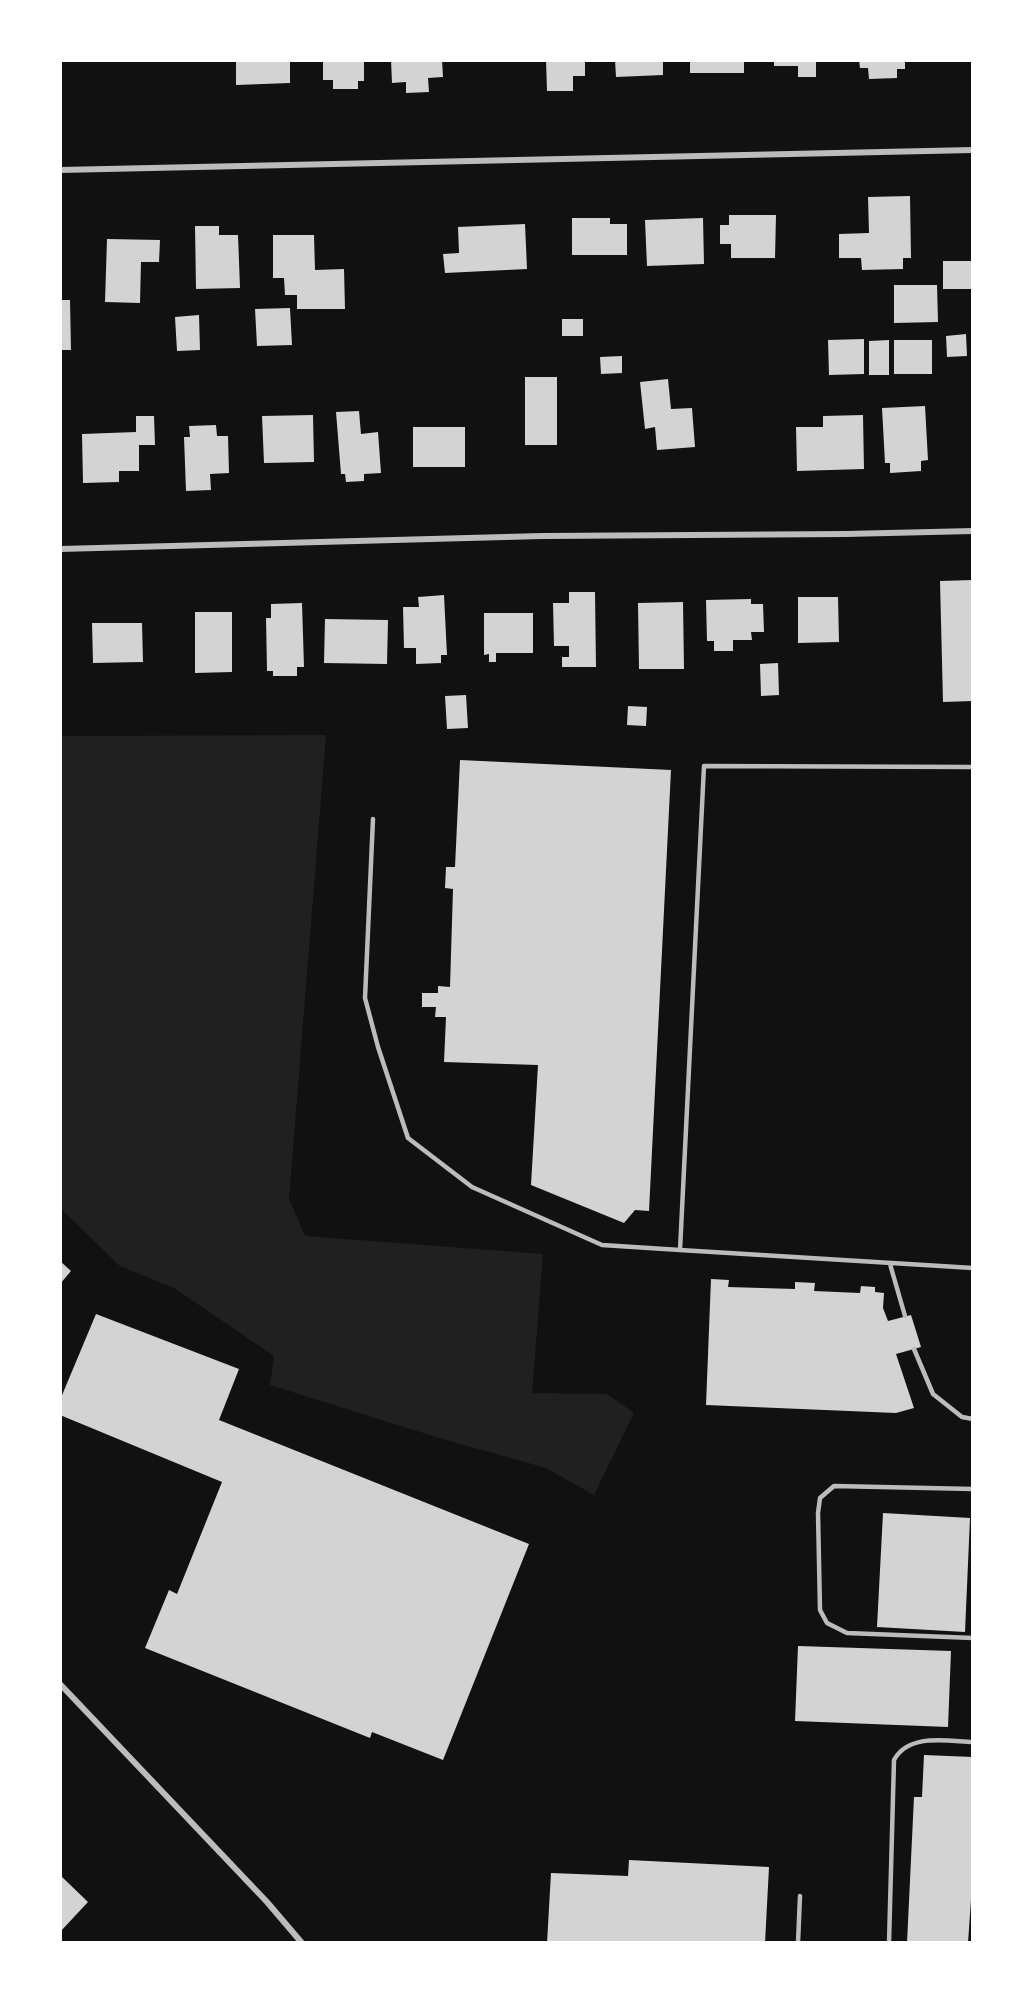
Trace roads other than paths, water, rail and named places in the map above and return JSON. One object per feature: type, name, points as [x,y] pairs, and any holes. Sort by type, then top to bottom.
[{"type":"street","points":[[60,170],[973,150]]},
{"type":"street","points":[[60,549],[542,536],[973,531]]},
{"type":"street","points":[[60,1684],[267,1902],[302,1943]]},
{"type":"lane","points":[[680,1250],[704,766],[973,767]]},
{"type":"lane","points":[[373,819],[366,998],[378,1047],[408,1138],[472,1187],[602,1245],[973,1268]]},
{"type":"lane","points":[[890,1264],[905,1316]]},
{"type":"lane","points":[[914,1349],[933,1394],[962,1417],[973,1419]]},
{"type":"lane","points":[[973,1489],[834,1486],[820,1498],[818,1513],[820,1610],[827,1623],[847,1633],[973,1638]]},
{"type":"lane","points":[[889,1943],[894,1761],[900,1750],[912,1743],[935,1740],[973,1742]]},
{"type":"lane","points":[[798,1943],[800,1896]]}]
